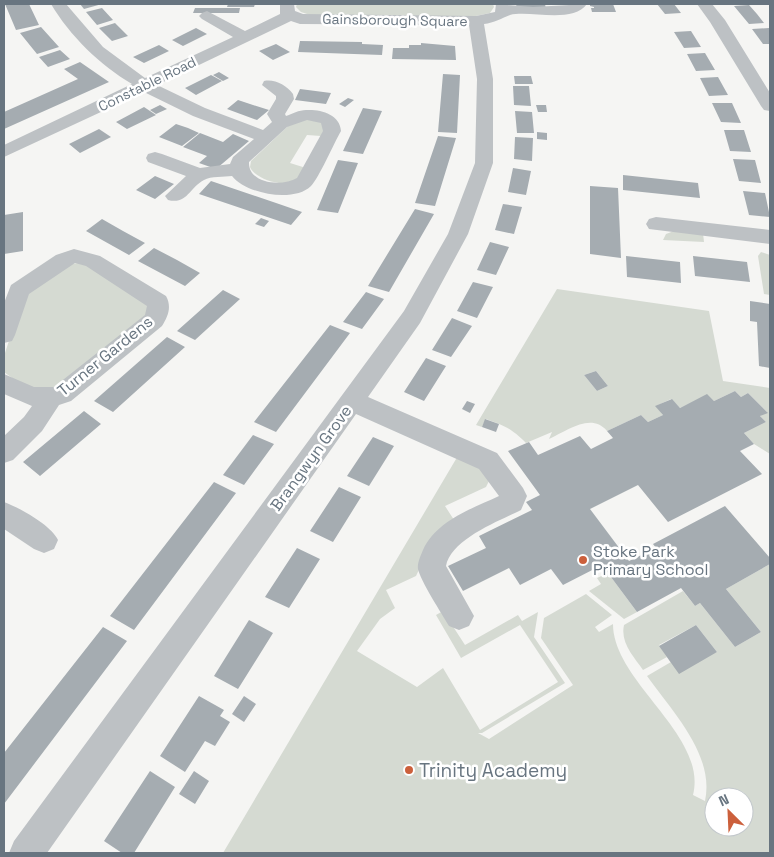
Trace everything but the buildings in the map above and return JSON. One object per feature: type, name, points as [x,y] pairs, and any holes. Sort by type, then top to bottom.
[{"type":"street","points":[[58,4],[78,30],[98,51],[127,73],[200,113],[266,137]]},
{"type":"street","points":[[503,7],[564,10],[580,4]]},
{"type":"street","points":[[704,4],[710,21],[770,106]]},
{"type":"street","name":"Gainsborough Square","points":[[288,10],[300,19],[476,21],[491,19],[502,14],[503,7]]},
{"type":"street","name":"Constable Road","points":[[4,152],[244,37],[288,10]]},
{"type":"street","points":[[207,16],[244,37]]},
{"type":"street","name":"Brangwyn Grove","points":[[26,853],[412,317],[458,234],[484,163],[484,79],[476,21]]},
{"type":"street","points":[[270,85],[284,94],[285,99],[276,114],[281,123]]},
{"type":"street","points":[[306,115],[318,116],[332,123],[332,131],[300,186],[284,189],[261,185],[246,179],[239,169],[240,161],[266,137],[281,123],[306,115]]},
{"type":"street","points":[[155,158],[199,174],[239,169]]},
{"type":"street","points":[[175,196],[199,174]]},
{"type":"street","points":[[656,225],[770,237]]},
{"type":"street","name":"Turner Gardens","points":[[4,335],[11,286],[74,256],[93,260],[158,302],[158,311],[154,320],[62,394],[50,399],[34,399],[4,383]]},
{"type":"street","points":[[4,452],[32,424],[50,399]]},
{"type":"street","points":[[352,401],[488,461],[514,496],[512,502],[447,538],[438,548],[432,568],[459,616]]},
{"type":"street","points":[[4,514],[44,540]]},
{"type":"shaded area","points":[[297,4],[493,4],[494,7],[490,13],[471,17],[310,15],[301,12],[296,7]]},
{"type":"shaded area","points":[[306,119],[320,121],[324,125],[324,130],[321,136],[307,135],[290,163],[306,168],[300,178],[284,183],[275,182],[260,177],[252,171],[250,167],[251,161],[288,126]]},
{"type":"shaded area","points":[[674,231],[703,233],[704,242],[663,240],[666,234]]},
{"type":"shaded area","points":[[761,252],[770,255],[770,295],[764,294],[758,256]]},
{"type":"shaded area","points":[[71,264],[85,264],[146,301],[149,314],[66,386],[43,392],[19,383],[4,372],[4,356],[26,289]]},
{"type":"shaded area","points":[[557,289],[709,311],[723,381],[770,388],[770,454],[754,444],[744,433],[766,422],[760,416],[767,412],[748,393],[741,397],[735,391],[714,401],[707,395],[680,408],[671,399],[656,406],[663,415],[648,422],[641,415],[607,431],[594,423],[586,423],[549,439],[552,432],[526,443],[508,428],[486,419],[482,427],[476,425]],"holes":[[[596,371],[608,386],[597,391],[584,375]]]},
{"type":"shaded area","points":[[459,454],[478,462],[490,479],[486,487],[445,506],[456,523],[426,555],[416,576],[386,590],[395,608],[380,619],[357,651],[417,687],[443,668],[480,730],[558,682],[520,625],[461,658],[436,615],[443,611],[465,645],[518,615],[522,621],[538,612],[534,637],[565,683],[482,733],[478,733],[489,739],[573,685],[541,638],[544,618],[586,594],[612,615],[595,627],[599,632],[613,624],[617,646],[628,667],[687,751],[694,773],[693,795],[704,800],[704,837],[754,837],[754,787],[706,787],[704,767],[698,750],[679,719],[647,676],[671,662],[717,652],[696,625],[659,645],[667,657],[643,670],[626,644],[623,632],[624,625],[683,591],[695,606],[700,603],[735,647],[761,632],[726,589],[770,564],[770,853],[223,853]]},
{"type":"shaded area","points":[[608,573],[637,612],[624,619],[589,591],[601,584],[597,578]]},
{"type":"place","name":"Stoke Park Primary School","points":[[583,560]]},
{"type":"place","name":"Trinity Academy","points":[[409,770]]}]
